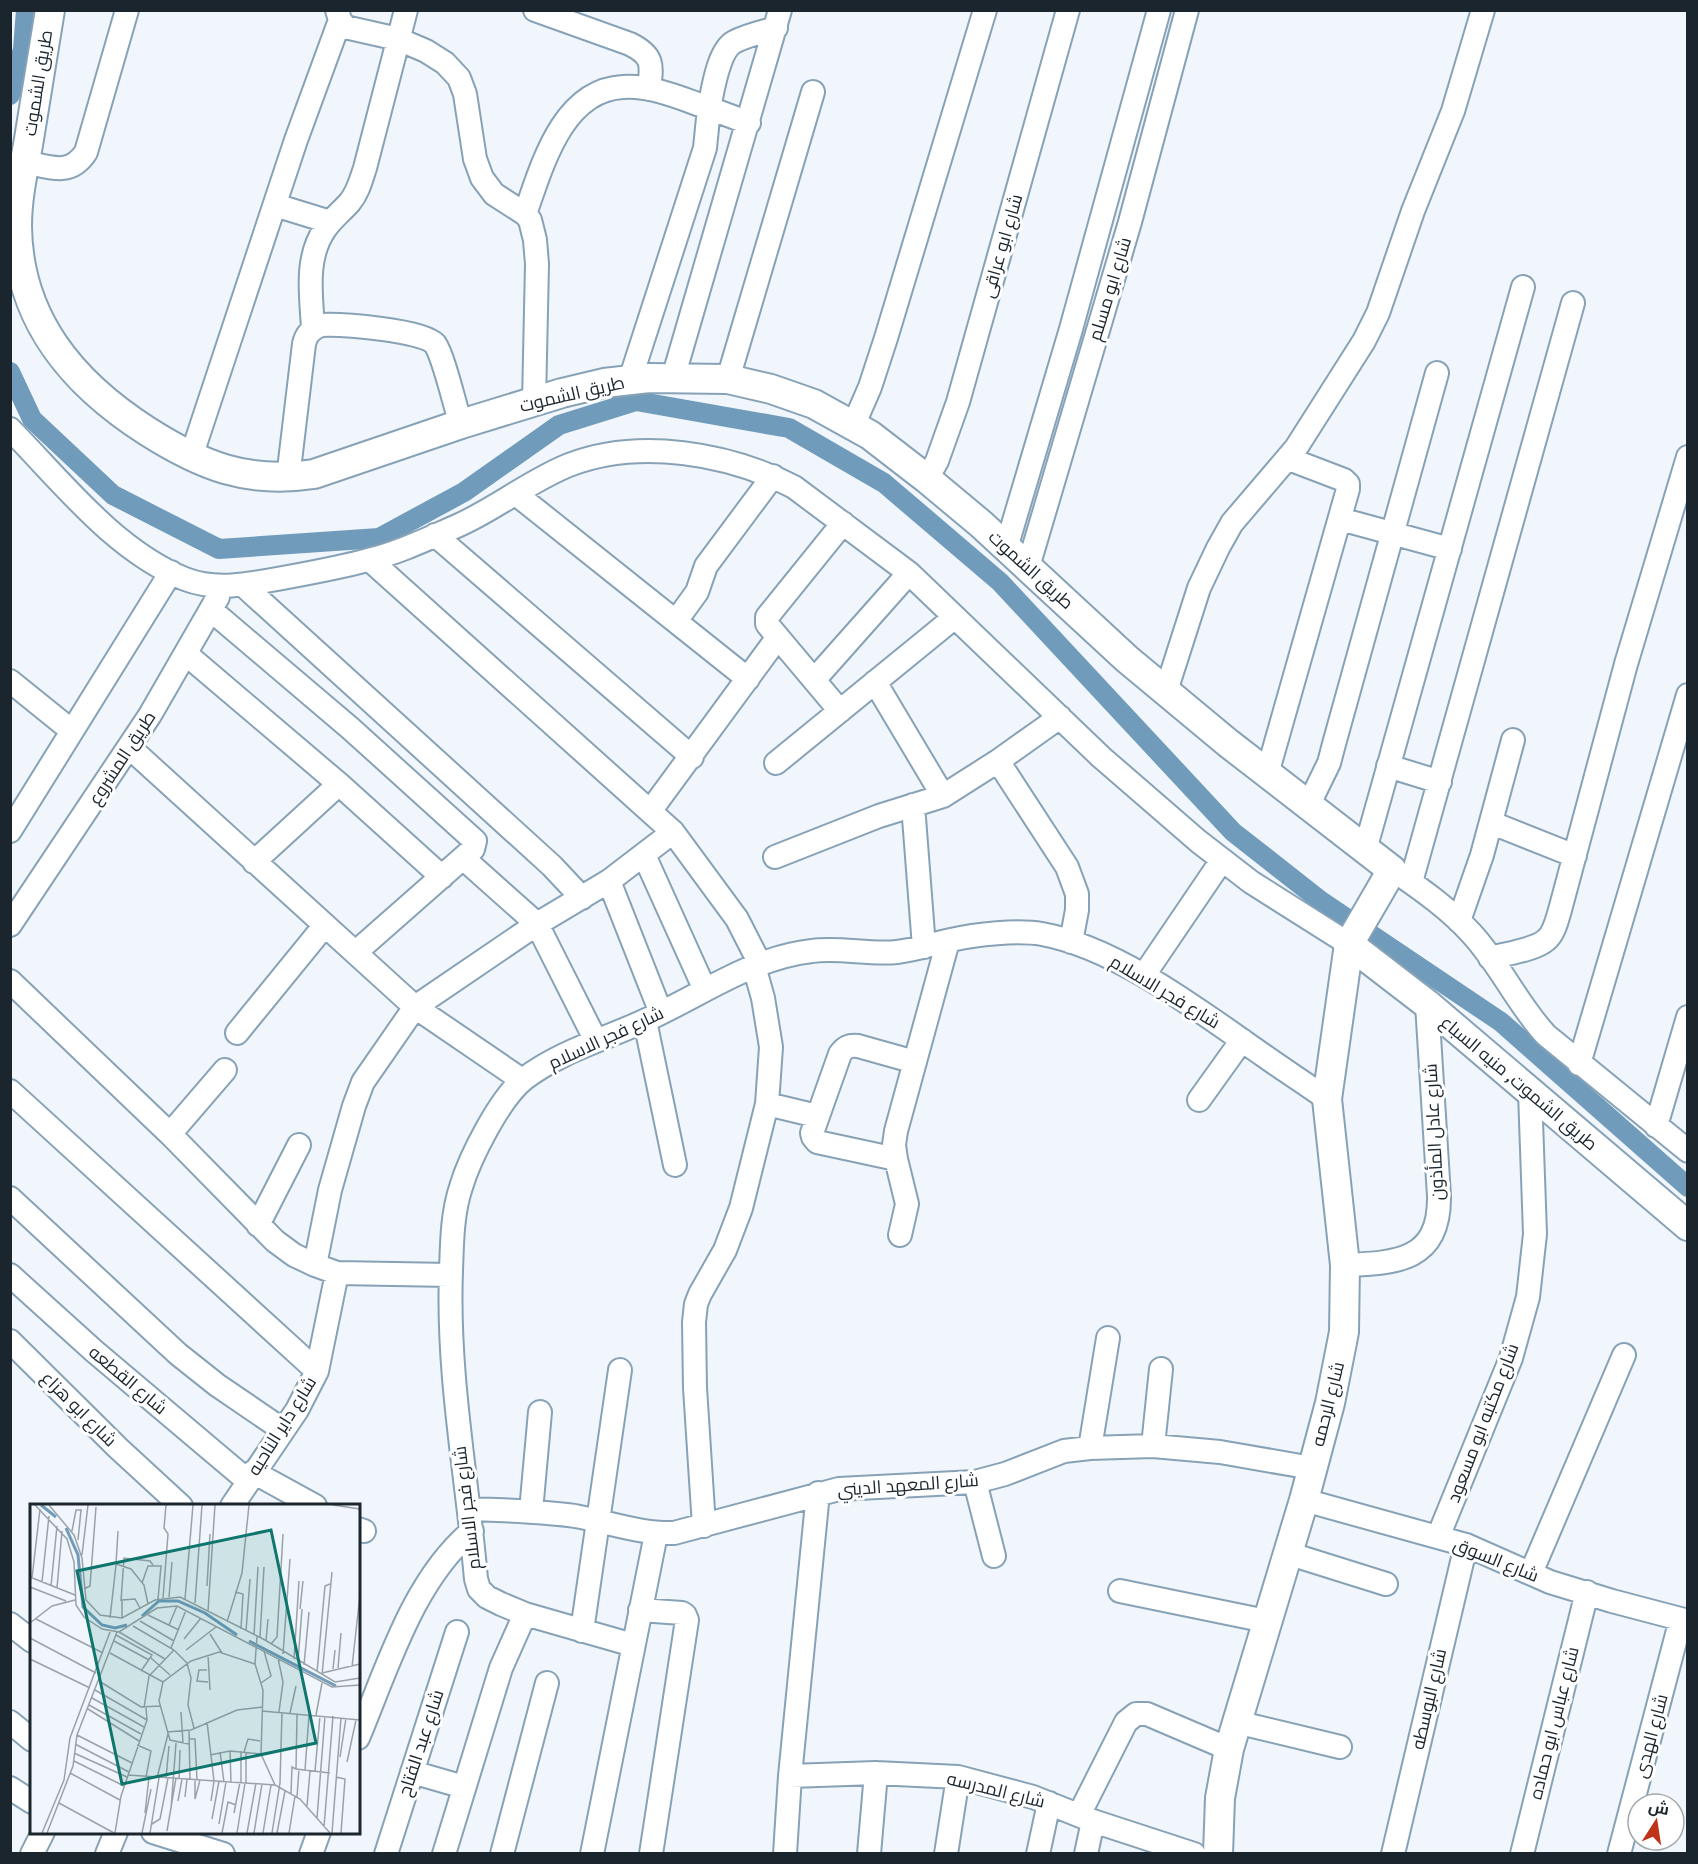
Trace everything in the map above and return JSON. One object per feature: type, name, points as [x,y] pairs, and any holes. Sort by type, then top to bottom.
[{"type":"street","name":"طريق الشموت","points":[[50,10],[14,224],[29,298],[46,333],[71,369],[115,410],[191,457],[226,470],[288,478],[314,474],[461,424],[604,383],[674,378],[728,380],[771,389],[814,404],[870,435],[927,479],[981,524],[1127,659],[1308,806],[1401,876]]},
{"type":"street","points":[[25,162],[60,168],[72,167],[86,152],[127,10]]},
{"type":"street","points":[[313,328],[311,261],[316,244],[330,222],[356,192],[365,168],[406,10]]},
{"type":"street","points":[[535,10],[644,51],[649,61],[651,74],[649,89]]},
{"type":"street","points":[[853,426],[870,387],[886,338],[985,10]]},
{"type":"street","name":"شارع ابو عراقى","points":[[927,479],[937,461],[958,402],[1068,10]]},
{"type":"street","points":[[1006,548],[1115,218],[1159,10]]},
{"type":"street","name":"شارع ابو مسلم","points":[[1028,567],[1115,218],[1187,10]]},
{"type":"street","points":[[1166,691],[1199,588],[1232,523],[1289,459],[1364,341],[1378,313],[1413,211],[1453,111],[1483,10]]},
{"type":"street","points":[[338,15],[350,29],[398,39],[445,63],[459,78],[465,94],[475,159],[482,178],[494,194],[525,214],[530,220],[535,240],[537,264],[534,402]]},
{"type":"street","points":[[191,457],[338,15]]},
{"type":"street","points":[[630,380],[705,148],[709,108],[720,63],[728,47],[778,19]]},
{"type":"street","points":[[674,378],[778,19]]},
{"type":"street","points":[[525,214],[549,151],[564,124],[581,103],[603,89],[625,86],[649,89],[749,123]]},
{"type":"street","points":[[728,380],[813,92]]},
{"type":"street","points":[[275,205],[330,222]]},
{"type":"street","points":[[1365,850],[1523,287]]},
{"type":"street","points":[[10,429],[106,527],[144,557],[187,580],[206,584],[234,585],[370,560],[459,525],[516,494],[531,483],[570,465],[606,455],[668,452],[730,463],[773,476],[794,487],[909,573],[1101,757],[1222,860],[1261,888],[1351,938],[1376,897],[1401,876],[1440,782],[1573,303]]},
{"type":"street","points":[[288,478],[304,344],[306,336],[313,328],[329,324],[392,331],[431,341],[437,347],[461,424]]},
{"type":"street","points":[[1308,806],[1329,763],[1437,373]]},
{"type":"street","points":[[1490,958],[1547,940],[1560,910],[1626,664],[1688,457]]},
{"type":"street","points":[[1268,774],[1347,498],[1348,484],[1339,477],[1289,459]]},
{"type":"street","points":[[676,621],[698,592],[701,575],[706,566],[773,476]]},
{"type":"street","points":[[516,494],[748,679]]},
{"type":"street","points":[[1340,519],[1450,549]]},
{"type":"street","points":[[840,711],[767,624],[767,617],[843,524]]},
{"type":"street","points":[[435,535],[692,757]]},
{"type":"street","points":[[370,560],[673,832],[733,912],[757,965],[771,1047],[766,1104],[741,1208],[725,1250],[696,1304],[694,1322],[694,1388],[704,1526]]},
{"type":"street","points":[[10,831],[171,572]]},
{"type":"street","points":[[814,680],[909,573]]},
{"type":"street","points":[[234,585],[361,692],[552,866],[582,898]]},
{"type":"street","name":"طريق المشروع","points":[[10,925],[150,715],[211,610],[234,585]]},
{"type":"street","points":[[211,610],[471,835],[475,845],[463,858],[356,952]]},
{"type":"street","points":[[776,763],[955,617]]},
{"type":"street","points":[[651,810],[778,637]]},
{"type":"street","points":[[186,654],[339,784],[441,877]]},
{"type":"street","points":[[10,681],[72,731]]},
{"type":"street","points":[[875,682],[943,796]]},
{"type":"street","points":[[338,718],[361,692]]},
{"type":"street","points":[[1579,1064],[1688,695]]},
{"type":"street","points":[[775,857],[846,829],[943,796],[1060,717]]},
{"type":"street","points":[[1459,921],[1492,824],[1513,740]]},
{"type":"street","points":[[129,747],[415,1007],[522,1080]]},
{"type":"street","points":[[998,761],[1067,867],[1077,894],[1077,910],[1071,942]]},
{"type":"street","points":[[1388,766],[1440,782]]},
{"type":"street","points":[[254,862],[339,784]]},
{"type":"street","points":[[913,806],[924,947]]},
{"type":"street","points":[[1492,824],[1575,856]]},
{"type":"street","points":[[315,1265],[330,1190],[363,1082],[415,1007],[537,924],[609,881],[673,832]]},
{"type":"street","points":[[644,855],[705,990]]},
{"type":"street","points":[[463,858],[537,924],[596,1041]]},
{"type":"street","points":[[1144,975],[1222,860]]},
{"type":"street","points":[[1401,876],[1449,910],[1490,958],[1529,1017],[1546,1035],[1687,1150]]},
{"type":"street","points":[[609,881],[653,1017],[675,1165]]},
{"type":"street","points":[[237,1033],[325,925]]},
{"type":"street","name":"شارع فجر الاسلام","points":[[633,1645],[525,1614],[487,1597],[479,1588],[476,1579],[454,1395],[450,1330],[455,1210],[461,1187],[483,1135],[522,1080],[553,1062],[653,1017],[757,965],[813,950],[896,952],[966,937],[1022,933],[1040,934],[1071,942],[1144,975],[1202,1011],[1327,1099]]},
{"type":"street","name":"طريق الشموت, منيه السباع","points":[[1351,938],[1688,1226]]},
{"type":"street","name":"شارع الرحمه","points":[[1218,1854],[1220,1798],[1232,1736],[1304,1500],[1330,1403],[1344,1332],[1345,1265],[1327,1099],[1351,938]]},
{"type":"street","points":[[900,1235],[907,1204],[896,1159],[896,1131],[948,941]]},
{"type":"street","points":[[10,981],[170,1134],[258,1225],[294,1255],[337,1273],[451,1275]]},
{"type":"street","name":"شارع عادل المأذون","points":[[1345,1265],[1401,1260],[1416,1252],[1427,1241],[1435,1227],[1439,1212],[1427,1004]]},
{"type":"street","points":[[1656,1126],[1688,1017]]},
{"type":"street","points":[[1199,1100],[1242,1040]]},
{"type":"street","points":[[896,1159],[817,1142],[812,1132],[840,1054],[845,1048],[858,1046],[915,1062]]},
{"type":"street","points":[[170,1134],[225,1070]]},
{"type":"street","points":[[10,1091],[317,1371]]},
{"type":"street","name":"شارع مكتبه ابو مسعود","points":[[1438,1537],[1511,1358],[1528,1297],[1535,1234],[1530,1092]]},
{"type":"street","points":[[766,1104],[817,1116]]},
{"type":"street","points":[[258,1225],[299,1145]]},
{"type":"street","points":[[10,1198],[178,1354],[217,1385],[283,1430]]},
{"type":"street","name":"شارع داير الناحيه","points":[[233,1504],[297,1410],[317,1371],[337,1273]]},
{"type":"street","name":"شارع القطعه","points":[[10,1275],[94,1351],[250,1477],[311,1504]]},
{"type":"street","points":[[1090,1448],[1108,1338]]},
{"type":"street","name":"شارع ابو هزاع","points":[[10,1341],[148,1477],[179,1504]]},
{"type":"street","points":[[1531,1573],[1624,1355]]},
{"type":"street","points":[[1153,1446],[1161,1369]]},
{"type":"street","points":[[582,1630],[596,1521],[620,1370]]},
{"type":"street","points":[[531,1511],[540,1412]]},
{"type":"street","name":"شارع المعهد الديني","points":[[470,1520],[531,1511],[596,1521],[656,1534],[674,1533],[818,1493],[839,1489],[975,1482],[1005,1474],[1064,1451],[1090,1448],[1153,1446],[1243,1455],[1312,1468]]},
{"type":"street","points":[[975,1482],[994,1556]]},
{"type":"street","points":[[785,1854],[790,1776],[818,1493]]},
{"type":"street","name":"شارع السوق","points":[[1304,1500],[1466,1545],[1550,1582],[1684,1620]]},
{"type":"street","points":[[360,1733],[413,1610],[470,1520]]},
{"type":"street","points":[[592,1854],[656,1534]]},
{"type":"street","name":"شارع البوسطه","points":[[1394,1854],[1466,1545]]},
{"type":"street","points":[[1287,1553],[1386,1584]]},
{"type":"street","points":[[1120,1591],[1266,1621]]},
{"type":"street","name":"شارع عباس ابو حماده","points":[[1522,1854],[1587,1592]]},
{"type":"street","points":[[640,1610],[682,1613],[687,1620],[651,1854]]},
{"type":"street","points":[[444,1854],[501,1668],[525,1614]]},
{"type":"street","name":"شارع الهدى","points":[[1619,1854],[1684,1620]]},
{"type":"street","points":[[10,1624],[30,1639]]},
{"type":"street","name":"شارع عبد الفتاح","points":[[386,1854],[457,1632]]},
{"type":"street","points":[[502,1854],[548,1683]]},
{"type":"street","points":[[1086,1854],[1086,1818],[1117,1737],[1126,1722],[1136,1714],[1148,1714],[1232,1736],[1340,1747]]},
{"type":"street","points":[[10,1722],[30,1738]]},
{"type":"street","points":[[412,1772],[464,1787]]},
{"type":"street","points":[[868,1854],[876,1773]]},
{"type":"street","name":"شارع المدرسه","points":[[790,1776],[876,1773],[958,1777],[1050,1803],[1086,1818],[1194,1854]]},
{"type":"street","points":[[946,1854],[958,1777]]},
{"type":"street","points":[[10,1788],[30,1801]]},
{"type":"street","points":[[1038,1854],[1050,1803]]},
{"type":"street","points":[[32,1854],[42,1834]]},
{"type":"street","points":[[107,1854],[116,1834]]},
{"type":"street","points":[[158,1834],[216,1845]]},
{"type":"street","points":[[311,1854],[319,1834]]},
{"type":"waterway","points":[[10,95],[23,49],[26,10]]},
{"type":"waterway","points":[[10,372],[32,419],[113,495],[219,549],[379,538],[464,492],[559,425],[636,401],[789,428],[884,483],[1000,582],[1233,832],[1321,901],[1501,1022],[1688,1187]]}]
